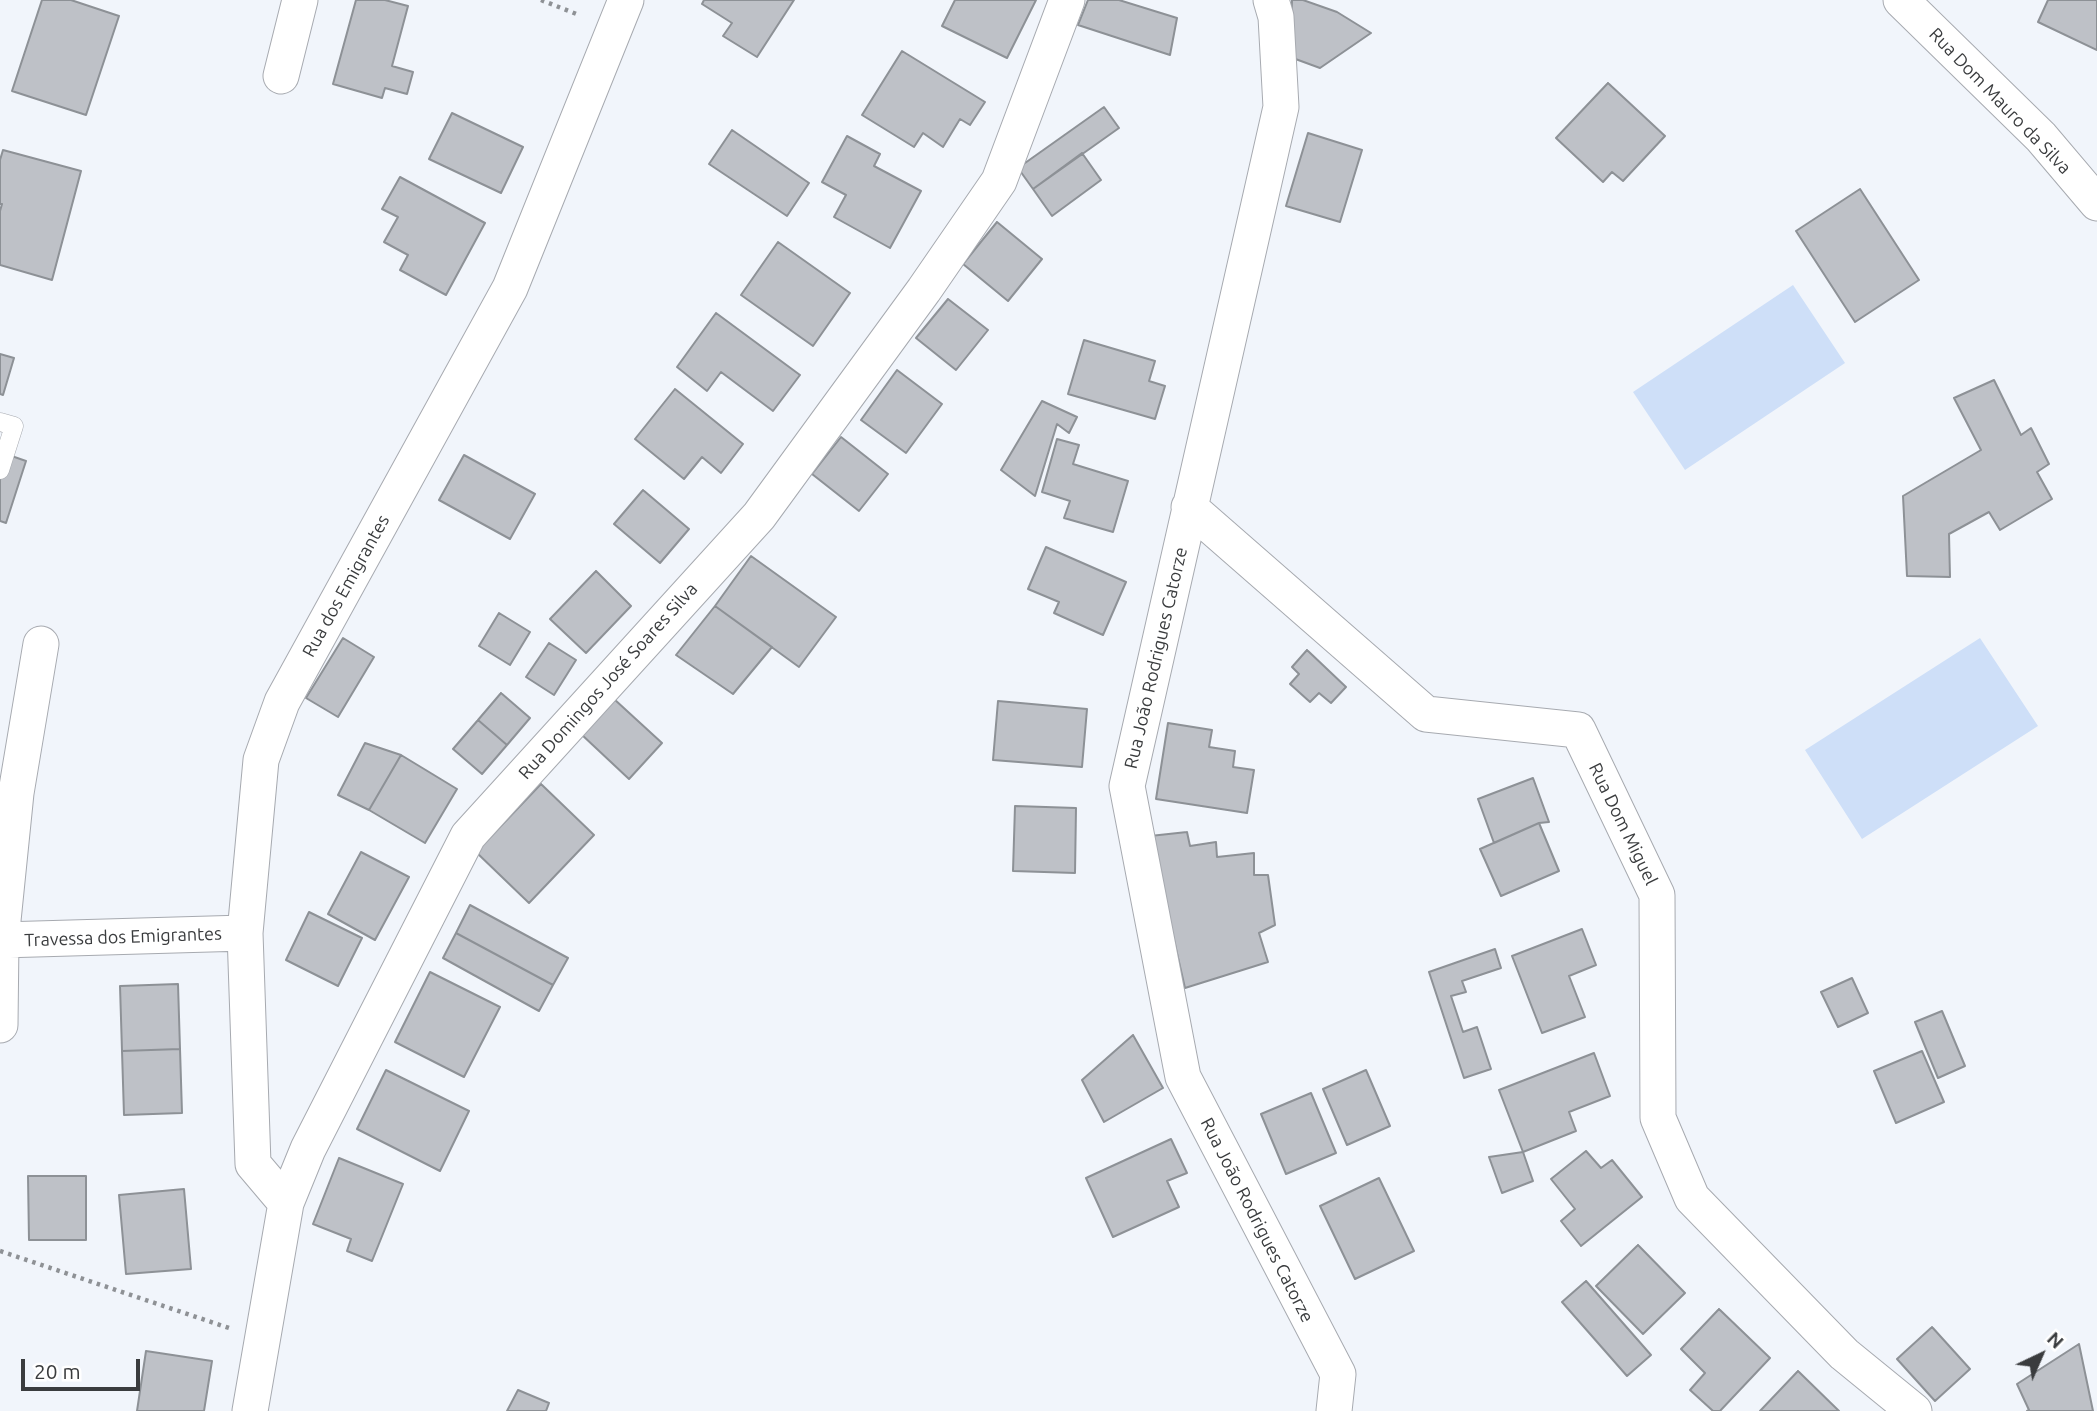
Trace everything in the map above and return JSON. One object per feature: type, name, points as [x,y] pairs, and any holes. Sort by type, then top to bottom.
[{"type":"street","points":[[281,76],[300,0]]},
{"type":"street","name":"Rua dos Emigrantes","points":[[286,1203],[253,1164],[245,933],[261,760],[282,702],[510,288],[626,0]]},
{"type":"street","name":"Rua Domingos José Soares Silva","points":[[250,1411],[286,1203],[308,1149],[468,836],[759,516],[924,290],[999,181],[1067,0]]},
{"type":"street","name":"Rua João Rodrigues Catorze","points":[[1271,0],[1276,18],[1281,107],[1127,786],[1183,1077],[1338,1374],[1334,1411]]},
{"type":"street","name":"Rua Dom Mauro da Silva","points":[[1901,0],[2040,137],[2096,197]]},
{"type":"street","name":"Rua Dom Miguel","points":[[1189,507],[1426,714],[1578,730],[1657,895],[1658,1118],[1692,1198],[1844,1354],[1914,1411]]},
{"type":"street","points":[[0,1025],[1,940],[16,793],[41,644]]},
{"type":"street","name":"Travessa dos Emigrantes","points":[[1,940],[245,933]]},
{"type":"lane","points":[[0,422],[14,426],[0,470]]},
{"type":"path","points":[[541,0],[587,18]]},
{"type":"path","points":[[0,1251],[235,1330]]},
{"type":"shaded area","points":[[1793,285],[1845,363],[1685,470],[1633,392]]},
{"type":"shaded area","points":[[1980,638],[2038,726],[1862,839],[1805,750]]},
{"type":"building","points":[[42,0],[71,0],[119,16],[86,115],[12,91]]},
{"type":"building","points":[[356,0],[385,0],[408,6],[392,66],[413,72],[407,94],[385,88],[382,98],[333,84]]},
{"type":"building","points":[[704,0],[794,0],[757,57],[723,36],[732,23],[702,4]]},
{"type":"building","points":[[955,0],[1036,0],[1007,58],[942,26]]},
{"type":"building","points":[[1088,0],[1119,0],[1177,18],[1170,55],[1078,25]]},
{"type":"building","points":[[1292,0],[1303,0],[1337,12],[1371,33],[1320,68],[1290,57]]},
{"type":"building","points":[[2048,0],[2097,0],[2097,50],[2038,22]]},
{"type":"building","points":[[902,51],[985,102],[970,125],[960,119],[943,147],[923,133],[914,147],[862,115]]},
{"type":"building","points":[[1608,83],[1665,136],[1623,181],[1612,172],[1603,182],[1556,138]]},
{"type":"building","points":[[1104,107],[1119,128],[1033,189],[1018,168]]},
{"type":"building","points":[[452,113],[523,147],[501,193],[429,159]]},
{"type":"building","points":[[732,130],[809,183],[787,216],[709,164]]},
{"type":"building","points":[[1308,133],[1362,150],[1340,222],[1286,206]]},
{"type":"building","points":[[847,136],[880,154],[874,166],[921,191],[890,248],[834,217],[846,195],[822,182]]},
{"type":"building","points":[[3,150],[81,171],[52,280],[0,265],[0,160]]},
{"type":"building","points":[[1082,153],[1101,180],[1052,216],[1033,189]]},
{"type":"building","points":[[400,177],[485,223],[446,295],[400,270],[408,255],[384,242],[398,217],[382,209]]},
{"type":"building","points":[[1860,189],[1919,280],[1855,322],[1796,231]]},
{"type":"building","points":[[997,222],[1042,259],[1008,301],[963,264]]},
{"type":"building","points":[[778,242],[850,293],[813,346],[741,295]]},
{"type":"building","points":[[948,299],[988,330],[956,370],[916,338]]},
{"type":"building","points":[[716,313],[800,375],[773,411],[721,372],[707,391],[677,367]]},
{"type":"building","points":[[1084,340],[1155,361],[1149,381],[1165,386],[1155,419],[1068,394]]},
{"type":"building","points":[[0,354],[14,358],[3,395],[0,394]]},
{"type":"building","points":[[897,370],[942,404],[906,453],[861,420]]},
{"type":"building","points":[[1994,380],[2021,435],[2031,428],[2049,464],[2037,472],[2052,499],[2000,530],[1989,512],[1949,534],[1950,577],[1907,576],[1903,496],[1981,450],[1954,398]]},
{"type":"building","points":[[675,389],[743,444],[721,473],[702,457],[684,479],[635,439]]},
{"type":"building","points":[[1042,401],[1077,417],[1069,433],[1057,424],[1035,496],[1001,470]]},
{"type":"building","points":[[841,437],[888,474],[859,511],[812,474]]},
{"type":"building","points":[[1057,439],[1079,445],[1073,464],[1128,481],[1113,532],[1064,518],[1070,501],[1042,492]]},
{"type":"building","points":[[0,452],[26,461],[6,523],[0,521]]},
{"type":"building","points":[[464,455],[535,494],[510,539],[439,500]]},
{"type":"building","points":[[643,490],[689,529],[660,563],[614,524]]},
{"type":"building","points":[[1046,547],[1126,582],[1103,635],[1054,613],[1059,602],[1028,589]]},
{"type":"building","points":[[751,556],[836,617],[799,667],[715,606]]},
{"type":"building","points":[[596,571],[631,606],[586,653],[550,619]]},
{"type":"building","points":[[715,606],[772,647],[733,694],[676,655]]},
{"type":"building","points":[[499,613],[530,632],[510,665],[479,646]]},
{"type":"building","points":[[343,638],[374,657],[338,717],[306,698]]},
{"type":"building","points":[[549,643],[576,660],[554,695],[526,677]]},
{"type":"building","points":[[1307,650],[1346,687],[1331,703],[1319,693],[1310,702],[1290,684],[1299,674],[1292,667]]},
{"type":"building","points":[[501,693],[530,718],[507,745],[478,720]]},
{"type":"building","points":[[614,699],[662,743],[629,779],[581,734]]},
{"type":"building","points":[[998,701],[1087,709],[1082,767],[993,760]]},
{"type":"building","points":[[478,720],[507,745],[482,774],[453,749]]},
{"type":"building","points":[[1168,723],[1212,730],[1209,747],[1235,751],[1233,767],[1254,770],[1247,813],[1156,799]]},
{"type":"building","points":[[365,743],[401,755],[369,810],[338,795]]},
{"type":"building","points":[[401,755],[457,789],[425,843],[369,810]]},
{"type":"building","points":[[1533,778],[1549,822],[1539,823],[1494,843],[1478,799]]},
{"type":"building","points":[[541,784],[594,835],[529,903],[476,852]]},
{"type":"building","points":[[1015,806],[1076,808],[1075,873],[1013,871]]},
{"type":"building","points":[[1539,823],[1559,871],[1501,896],[1480,849]]},
{"type":"building","points":[[1187,832],[1190,846],[1216,842],[1217,857],[1254,853],[1254,875],[1268,875],[1275,925],[1259,933],[1268,962],[1185,988],[1150,836]]},
{"type":"building","points":[[361,852],[409,877],[375,940],[328,914]]},
{"type":"building","points":[[470,905],[568,958],[553,985],[456,933]]},
{"type":"building","points":[[309,912],[362,938],[338,986],[286,960]]},
{"type":"building","points":[[1582,929],[1596,965],[1569,976],[1585,1017],[1542,1033],[1512,956]]},
{"type":"building","points":[[456,933],[553,985],[539,1011],[443,958]]},
{"type":"building","points":[[1495,949],[1501,968],[1462,981],[1466,992],[1451,996],[1463,1032],[1477,1027],[1491,1069],[1464,1078],[1429,972]]},
{"type":"building","points":[[430,972],[500,1007],[464,1077],[395,1042]]},
{"type":"building","points":[[1852,978],[1868,1013],[1838,1027],[1821,992]]},
{"type":"building","points":[[178,984],[180,1049],[122,1051],[120,986]]},
{"type":"building","points":[[1942,1011],[1965,1066],[1938,1078],[1915,1022]]},
{"type":"building","points":[[1133,1035],[1163,1088],[1104,1122],[1082,1080]]},
{"type":"building","points":[[180,1049],[182,1113],[124,1115],[122,1051]]},
{"type":"building","points":[[1922,1051],[1944,1102],[1896,1123],[1874,1071]]},
{"type":"building","points":[[1594,1053],[1610,1096],[1569,1112],[1576,1131],[1523,1152],[1499,1090]]},
{"type":"building","points":[[386,1070],[469,1111],[440,1171],[357,1129]]},
{"type":"building","points":[[1366,1070],[1390,1126],[1347,1145],[1323,1089]]},
{"type":"building","points":[[1311,1093],[1336,1153],[1286,1174],[1261,1114]]},
{"type":"building","points":[[1171,1139],[1187,1173],[1167,1181],[1179,1207],[1113,1237],[1086,1178]]},
{"type":"building","points":[[1586,1151],[1601,1168],[1612,1160],[1642,1197],[1581,1246],[1561,1221],[1575,1209],[1551,1179]]},
{"type":"building","points":[[1523,1152],[1533,1181],[1502,1193],[1489,1157]]},
{"type":"building","points":[[339,1158],[403,1184],[372,1261],[347,1251],[351,1239],[313,1224]]},
{"type":"building","points":[[28,1176],[86,1176],[86,1240],[29,1240]]},
{"type":"building","points":[[1379,1178],[1414,1251],[1355,1279],[1320,1206]]},
{"type":"building","points":[[184,1189],[191,1269],[126,1274],[119,1195]]},
{"type":"building","points":[[1638,1245],[1685,1293],[1643,1334],[1596,1286]]},
{"type":"building","points":[[1586,1281],[1651,1355],[1627,1376],[1562,1302]]},
{"type":"building","points":[[1719,1309],[1770,1358],[1720,1411],[1713,1411],[1690,1390],[1705,1373],[1681,1349]]},
{"type":"building","points":[[1932,1327],[1970,1369],[1935,1401],[1897,1359]]},
{"type":"building","points":[[2079,1344],[2093,1411],[2027,1411],[2029,1410],[2017,1384]]},
{"type":"building","points":[[146,1351],[212,1361],[204,1411],[137,1411]]},
{"type":"building","points":[[1798,1371],[1839,1411],[1760,1411]]},
{"type":"building","points":[[518,1390],[549,1403],[546,1411],[507,1411]]}]
